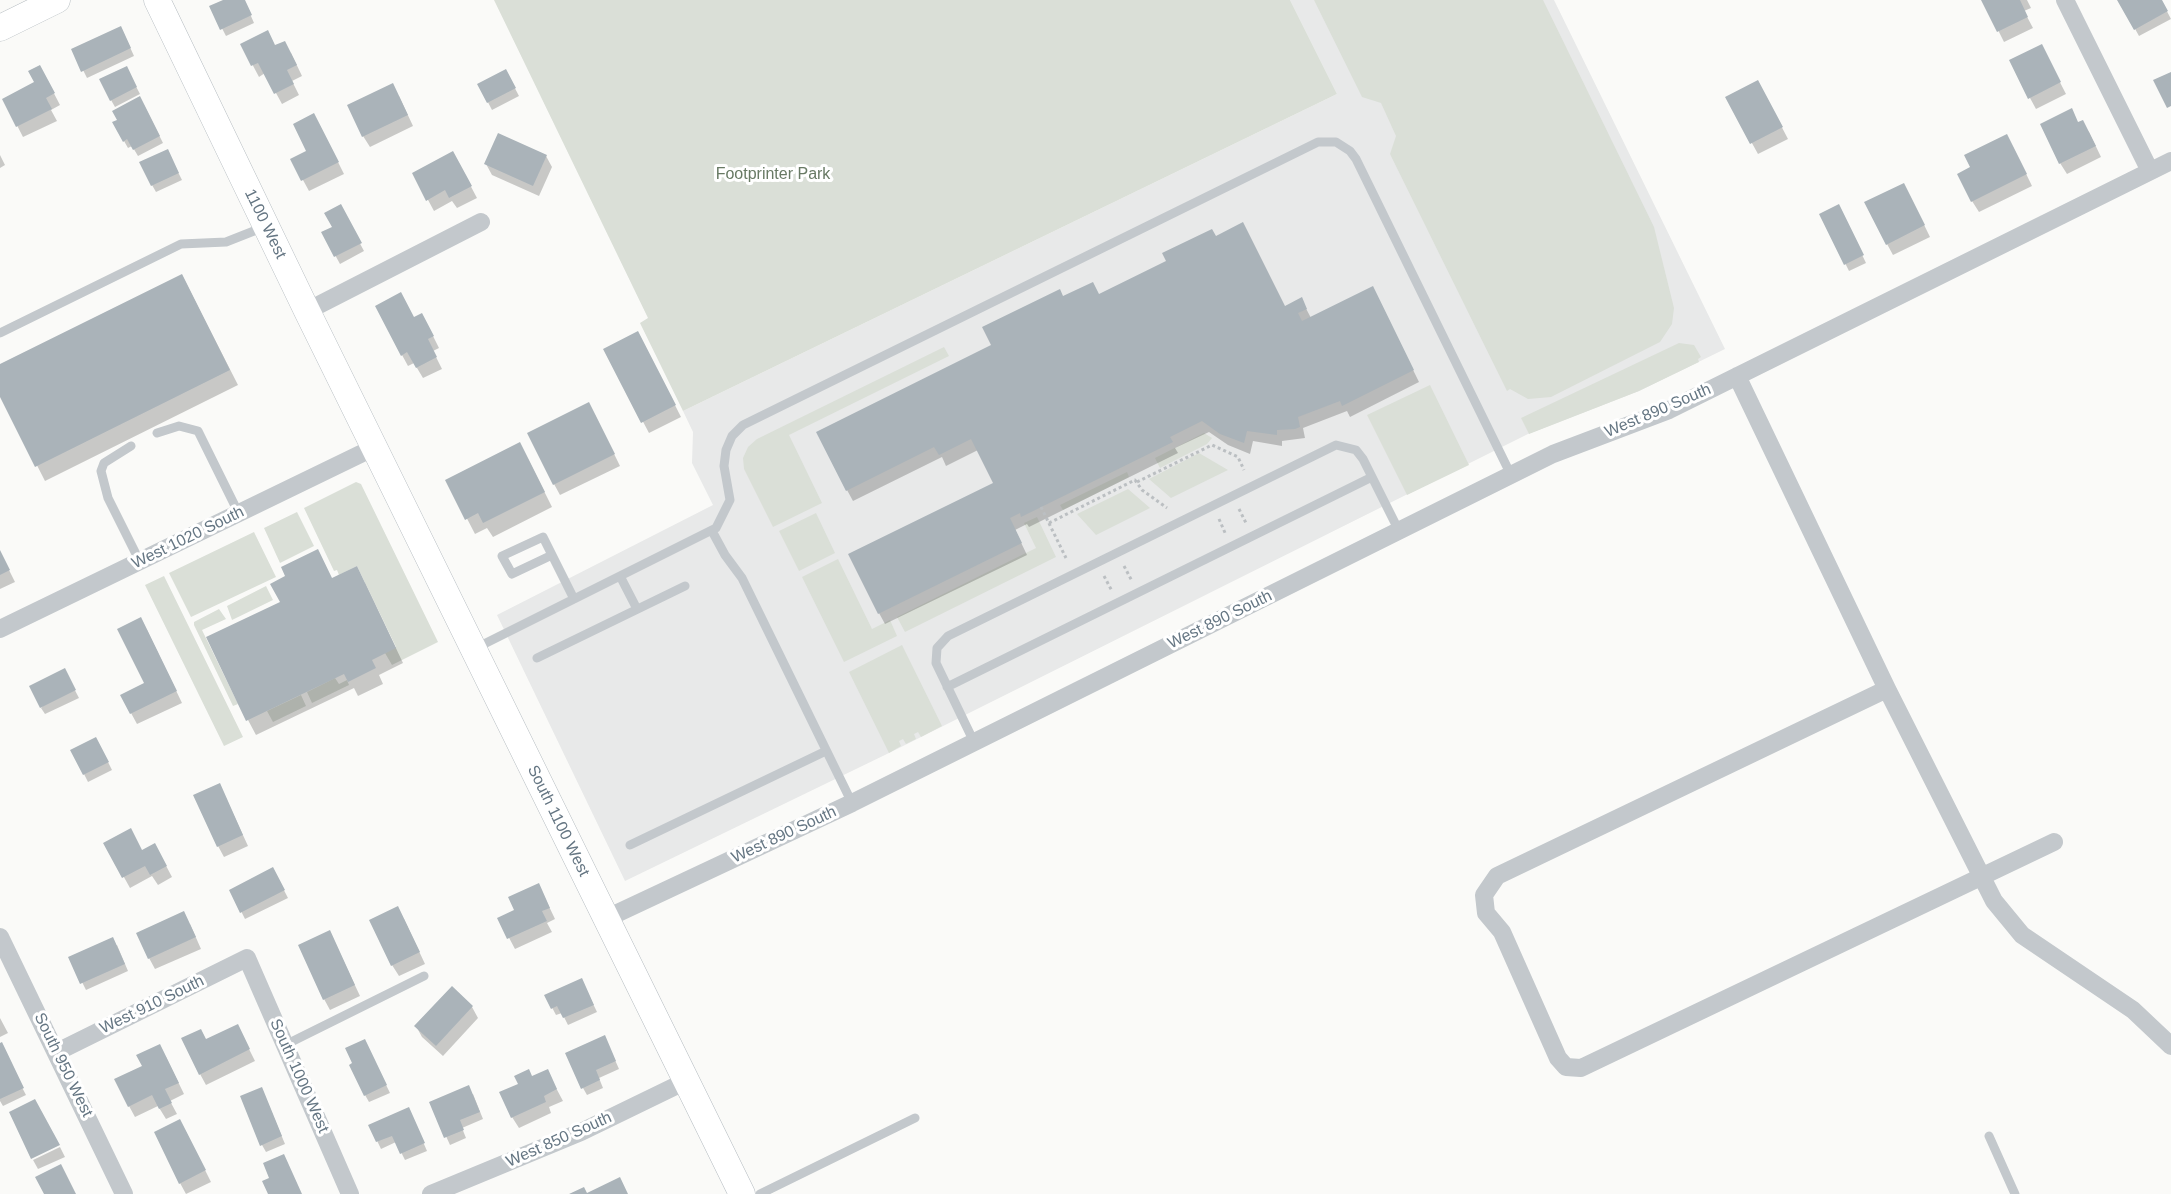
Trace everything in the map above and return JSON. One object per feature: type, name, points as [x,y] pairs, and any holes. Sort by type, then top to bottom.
[{"type":"street","points":[[0,28],[57,0]]},
{"type":"street","name":"1100 West","points":[[157,0],[375,447]]},
{"type":"street","points":[[2065,0],[2150,171]]},
{"type":"street","name":"West 890 South","points":[[606,919],[852,802],[1553,454],[1669,410],[2171,161]]},
{"type":"street","points":[[307,311],[481,222]]},
{"type":"street","points":[[1737,376],[1887,689],[1994,901],[2022,935],[2133,1010],[2171,1046]]},
{"type":"street","name":"West 1020 South","points":[[0,629],[375,447]]},
{"type":"street","name":"South 1100 West","points":[[375,447],[742,1194]]},
{"type":"street","points":[[1887,689],[1497,876],[1484,895],[1486,914],[1502,932],[1558,1058],[1566,1066],[1581,1068],[2054,842]]},
{"type":"street","name":"South 950 West","points":[[0,937],[124,1194]]},
{"type":"street","name":"West 910 South","points":[[57,1052],[247,958]]},
{"type":"street","name":"South 1000 West","points":[[247,958],[350,1194]]},
{"type":"street","name":"West 850 South","points":[[431,1194],[581,1132],[686,1081]]},
{"type":"lane","points":[[474,649],[712,531],[722,519],[730,500],[724,466],[726,450],[732,436],[743,425],[1318,142],[1327,141],[1343,146],[1356,159],[1511,475]]},
{"type":"lane","points":[[0,333],[181,244],[225,242],[266,226]]},
{"type":"lane","points":[[157,433],[179,426],[198,431],[239,514]]},
{"type":"lane","points":[[974,742],[936,663],[935,655],[941,642],[948,636],[1336,445],[1356,450],[1399,531]]},
{"type":"lane","points":[[131,446],[104,463],[101,471],[108,498],[140,562]]},
{"type":"lane","points":[[947,687],[1372,477]]},
{"type":"lane","points":[[712,531],[725,555],[742,578],[852,802]]},
{"type":"lane","points":[[552,555],[512,573],[502,556],[543,537],[552,555],[574,599]]},
{"type":"lane","points":[[620,576],[637,609]]},
{"type":"lane","points":[[537,658],[685,586]]},
{"type":"lane","points":[[630,845],[826,751]]},
{"type":"lane","points":[[285,1045],[424,976]]},
{"type":"lane","points":[[760,1194],[915,1118]]},
{"type":"lane","points":[[1989,1136],[2015,1194]]},
{"type":"path","points":[[1048,523],[1212,445],[1238,457],[1244,470]]},
{"type":"path","points":[[1137,482],[1167,508]]},
{"type":"path","points":[[1041,507],[1066,558]]},
{"type":"path","points":[[1239,509],[1247,525]]},
{"type":"path","points":[[1219,519],[1227,535]]},
{"type":"path","points":[[1124,566],[1132,581]]},
{"type":"path","points":[[1104,576],[1112,591]]},
{"type":"shaded area","points":[[1290,0],[1554,0],[1725,349],[1639,391],[1528,434],[889,753],[625,881],[497,615],[713,505],[692,463],[693,432],[683,411],[1337,94]]},
{"type":"green space","name":"Footprinter Park","points":[[494,0],[1290,0],[1337,94],[683,411],[640,323],[648,318]]},
{"type":"green space","points":[[1314,0],[1543,0],[1654,227],[1674,308],[1672,324],[1660,342],[1551,397],[1528,399],[1510,389],[1507,391],[1390,154],[1396,136],[1381,103],[1362,97]]},
{"type":"green space","points":[[1679,343],[1694,345],[1701,357],[1698,359],[1699,362],[1639,391],[1529,434],[1521,418]]},
{"type":"green space","points":[[944,347],[949,356],[789,435],[822,503],[773,527],[744,469],[743,458],[748,447],[757,439]]},
{"type":"green space","points":[[1430,385],[1469,465],[1407,495],[1367,415]]},
{"type":"green space","points":[[1204,433],[1212,438],[1207,444],[1160,468],[1155,458]]},
{"type":"green space","points":[[1199,453],[1228,470],[1171,498],[1149,479]]},
{"type":"green space","points":[[1127,472],[1129,477],[1063,510],[1060,505]]},
{"type":"green space","points":[[356,482],[361,484],[438,642],[392,665],[385,653],[396,647],[357,566],[339,575],[337,570],[334,571],[304,508]]},
{"type":"green space","points":[[1128,489],[1150,508],[1096,535],[1077,514]]},
{"type":"green space","points":[[297,512],[314,546],[280,563],[264,528]]},
{"type":"green space","points":[[816,513],[835,553],[799,571],[779,531]]},
{"type":"green space","points":[[1037,517],[1056,557],[905,632],[897,617],[1036,548],[1024,523]]},
{"type":"green space","points":[[254,532],[276,577],[191,617],[169,573]]},
{"type":"green space","points":[[838,559],[872,629],[890,620],[897,636],[844,662],[802,577]]},
{"type":"green space","points":[[164,576],[243,737],[224,746],[145,585]]},
{"type":"green space","points":[[266,586],[273,600],[232,620],[227,606]]},
{"type":"green space","points":[[219,609],[226,619],[202,630],[238,704],[233,706],[194,625],[194,622]]},
{"type":"green space","points":[[902,645],[942,726],[921,737],[918,732],[914,734],[916,739],[906,744],[903,739],[899,741],[901,746],[889,753],[849,672]]},
{"type":"green space","points":[[335,678],[339,684],[347,680],[349,685],[312,703],[307,692]]},
{"type":"green space","points":[[301,695],[306,706],[273,722],[267,711]]},
{"type":"building","points":[[223,0],[245,0],[252,15],[220,30],[209,6]]},
{"type":"building","points":[[1981,0],[2020,0],[2028,17],[1997,32]]},
{"type":"building","points":[[2117,0],[2162,0],[2168,11],[2134,30]]},
{"type":"building","points":[[121,26],[131,48],[81,72],[71,49]]},
{"type":"building","points":[[268,30],[275,45],[285,41],[297,65],[287,70],[294,84],[274,94],[258,63],[251,66],[240,44]]},
{"type":"building","points":[[2042,44],[2061,82],[2028,99],[2009,60]]},
{"type":"building","points":[[40,65],[55,93],[46,98],[52,109],[16,127],[2,99],[34,82],[28,71]]},
{"type":"building","points":[[127,66],[137,87],[110,101],[99,79]]},
{"type":"building","points":[[506,69],[516,88],[487,103],[477,84]]},
{"type":"building","points":[[2171,72],[2171,106],[2167,108],[2153,80]]},
{"type":"building","points":[[1758,80],[1783,127],[1750,144],[1725,97]]},
{"type":"building","points":[[393,83],[408,115],[362,137],[347,105]]},
{"type":"building","points":[[140,96],[160,136],[133,150],[127,139],[123,142],[112,122],[117,120],[112,111]]},
{"type":"building","points":[[2072,108],[2078,122],[2083,120],[2096,146],[2059,164],[2040,124]]},
{"type":"building","points":[[314,113],[339,162],[301,181],[290,159],[306,151],[293,124]]},
{"type":"building","points":[[498,133],[547,155],[533,186],[484,164]]},
{"type":"building","points":[[2007,134],[2027,174],[1971,202],[1957,174],[1970,167],[1964,155]]},
{"type":"building","points":[[168,149],[179,173],[151,186],[139,162]]},
{"type":"building","points":[[453,151],[472,186],[449,198],[445,190],[426,201],[412,173]]},
{"type":"building","points":[[1904,183],[1925,225],[1886,245],[1864,202]]},
{"type":"building","points":[[341,204],[362,243],[334,257],[321,232],[332,227],[324,213]]},
{"type":"building","points":[[1839,204],[1864,255],[1844,265],[1819,214]]},
{"type":"building","points":[[1243,222],[1285,306],[1302,297],[1307,309],[1298,313],[1302,321],[1373,286],[1414,370],[1342,406],[1340,401],[1298,417],[1300,427],[1295,429],[1277,430],[1277,435],[1247,431],[1244,443],[1220,434],[1202,421],[1170,437],[1173,442],[1021,517],[1020,513],[1010,518],[1022,543],[878,614],[848,554],[993,483],[971,439],[939,455],[934,447],[846,491],[816,432],[991,345],[982,327],[1060,289],[1063,296],[1093,282],[1099,294],[1166,261],[1162,253],[1212,229],[1216,236]]},
{"type":"building","points":[[182,274],[230,370],[35,467],[0,397],[0,364]]},
{"type":"building","points":[[401,292],[414,317],[422,313],[434,336],[428,339],[437,357],[416,368],[407,352],[401,356],[375,306]]},
{"type":"building","points":[[638,331],[676,405],[641,423],[603,349]]},
{"type":"building","points":[[589,402],[615,454],[553,485],[527,433]]},
{"type":"building","points":[[520,442],[545,492],[483,523],[478,513],[465,520],[445,480]]},
{"type":"building","points":[[318,549],[332,578],[357,566],[396,648],[372,660],[376,668],[348,682],[344,674],[246,721],[206,637],[280,602],[270,584],[285,576],[281,567]]},
{"type":"building","points":[[0,550],[10,570],[0,575]]},
{"type":"building","points":[[141,617],[177,691],[130,714],[120,695],[144,683],[117,629]]},
{"type":"building","points":[[65,668],[76,690],[40,708],[29,686]]},
{"type":"building","points":[[96,737],[109,762],[83,775],[70,750]]},
{"type":"building","points":[[220,783],[243,835],[217,847],[193,795]]},
{"type":"building","points":[[131,828],[142,850],[155,843],[167,866],[150,875],[145,866],[122,878],[103,843]]},
{"type":"building","points":[[273,867],[285,890],[240,913],[229,890]]},
{"type":"building","points":[[539,883],[550,908],[542,911],[547,921],[507,939],[497,918],[514,910],[508,897]]},
{"type":"building","points":[[398,906],[420,952],[391,966],[369,920]]},
{"type":"building","points":[[184,911],[196,937],[148,959],[136,933]]},
{"type":"building","points":[[330,930],[355,985],[323,1000],[298,945]]},
{"type":"building","points":[[113,937],[125,964],[80,984],[68,957]]},
{"type":"building","points":[[582,978],[594,1005],[563,1018],[557,1006],[551,1009],[544,995]]},
{"type":"building","points":[[452,986],[473,1006],[436,1046],[414,1026]]},
{"type":"building","points":[[238,1024],[250,1049],[199,1075],[181,1038],[201,1029],[206,1039]]},
{"type":"building","points":[[605,1035],[616,1061],[596,1070],[600,1080],[581,1089],[565,1053]]},
{"type":"building","points":[[365,1039],[387,1085],[364,1096],[349,1065],[352,1063],[345,1048]]},
{"type":"building","points":[[2,1042],[24,1088],[0,1099],[0,1043]]},
{"type":"building","points":[[160,1044],[179,1083],[165,1089],[172,1103],[159,1109],[152,1095],[128,1107],[114,1079],[142,1066],[136,1055]]},
{"type":"building","points":[[529,1069],[532,1076],[548,1069],[557,1089],[544,1096],[546,1102],[511,1118],[499,1092],[518,1084],[514,1076]]},
{"type":"building","points":[[469,1085],[480,1112],[460,1120],[464,1130],[444,1138],[429,1102]]},
{"type":"building","points":[[262,1087],[282,1136],[260,1146],[240,1096]]},
{"type":"building","points":[[35,1099],[60,1145],[31,1159],[9,1112]]},
{"type":"building","points":[[409,1107],[425,1143],[400,1154],[392,1136],[376,1142],[368,1125]]},
{"type":"building","points":[[180,1119],[206,1170],[179,1184],[154,1132]]},
{"type":"building","points":[[284,1154],[302,1194],[268,1194],[262,1181],[269,1178],[263,1163]]},
{"type":"building","points":[[61,1164],[76,1194],[44,1194],[35,1177]]},
{"type":"building","points":[[620,1177],[628,1194],[569,1194],[584,1187],[587,1193]]}]
